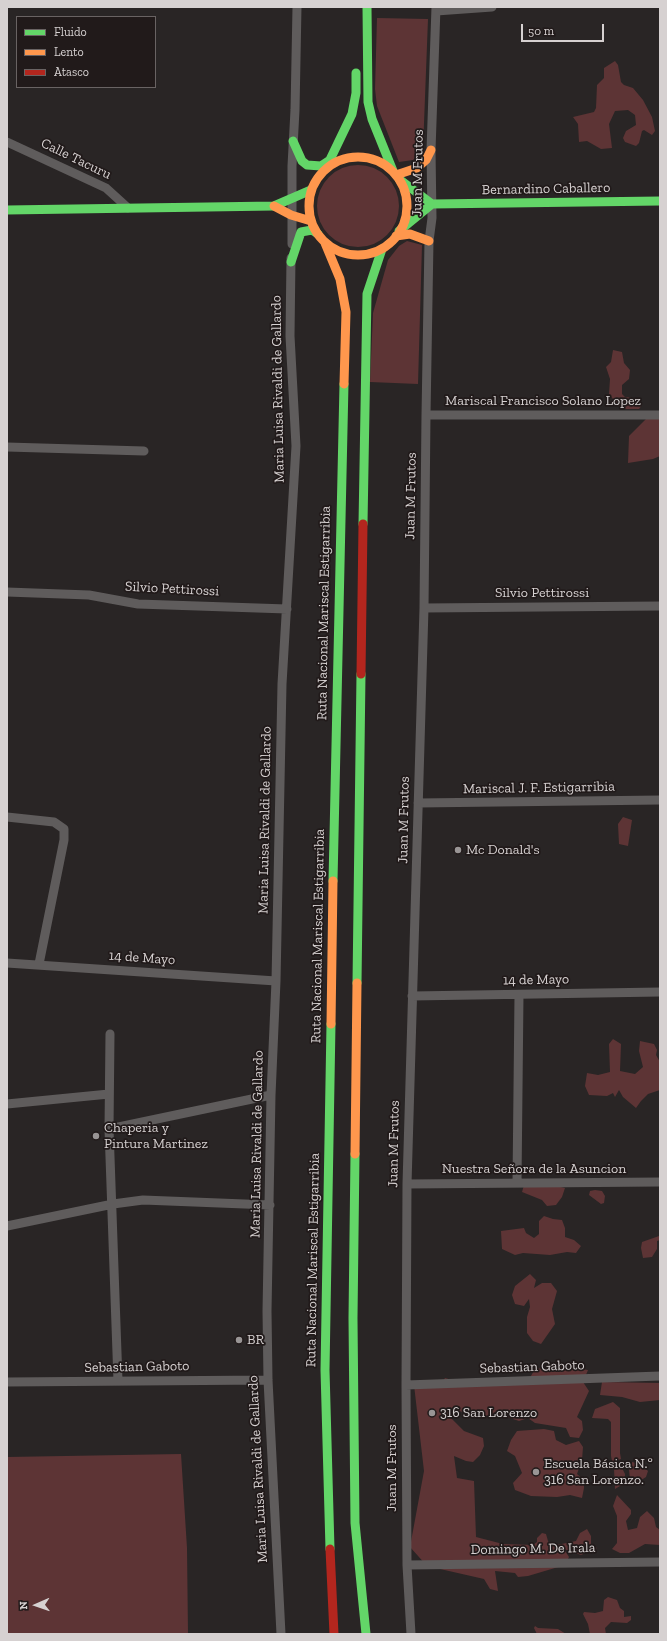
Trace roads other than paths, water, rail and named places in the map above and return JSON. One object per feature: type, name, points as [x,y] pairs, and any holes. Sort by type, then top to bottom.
[{"type":"main road","points":[[367,7],[368,102],[372,120],[396,175],[404,189],[406,210],[398,234]]},
{"type":"main road","points":[[292,141],[302,161],[307,165],[315,167],[328,164],[342,159],[360,156],[378,161],[432,204],[382,248],[363,255],[353,255],[338,251],[325,243],[311,221],[309,205],[311,190],[317,178],[328,164],[352,114],[356,93],[356,62]]},
{"type":"main road","points":[[396,175],[417,168],[426,160],[432,150]]},
{"type":"main road","points":[[7,210],[274,206],[311,190]]},
{"type":"main road","name":"Bernardino Caballero","points":[[432,204],[660,201]]},
{"type":"main road","points":[[274,206],[291,215],[311,221]]},
{"type":"main road","points":[[291,262],[298,237],[301,232],[312,230],[318,234]]},
{"type":"main road","points":[[398,234],[410,234],[429,241]]},
{"type":"main road","name":"Ruta Nacional Mariscal Estigarribia","points":[[325,243],[340,279],[346,312],[340,492],[325,1370],[334,1634]]},
{"type":"main road","points":[[366,1634],[355,1523],[353,1318],[366,328],[367,294],[382,248]]},
{"type":"street","name":"Maria Luisa Rivaldi de Gallardo","points":[[281,1634],[268,1380],[267,1311],[282,684],[296,446],[290,336],[292,141],[297,7]]},
{"type":"street","points":[[436,9],[492,7]]},
{"type":"street","name":"Juan M Frutos","points":[[411,1634],[407,1565],[407,1184],[424,608],[429,241],[432,204],[436,9]]},
{"type":"street","name":"Calle Tacuru","points":[[7,142],[106,188],[128,208]]},
{"type":"street","name":"Mariscal Francisco Solano Lopez","points":[[426,415],[660,415]]},
{"type":"street","points":[[7,447],[144,451]]},
{"type":"street","name":"Silvio Pettirossi","points":[[7,592],[89,594],[138,604],[287,609]]},
{"type":"street","name":"Silvio Pettirossi","points":[[424,608],[660,606]]},
{"type":"street","name":"Mariscal J. F. Estigarribia","points":[[418,803],[660,800]]},
{"type":"street","points":[[7,817],[54,822],[64,829],[64,840],[39,964]]},
{"type":"street","name":"14 de Mayo","points":[[7,963],[276,981]]},
{"type":"street","name":"14 de Mayo","points":[[412,996],[660,992]]},
{"type":"street","points":[[517,1183],[519,995]]},
{"type":"street","points":[[110,1034],[109,1129],[113,1204],[118,1381]]},
{"type":"street","points":[[7,1104],[109,1094]]},
{"type":"street","points":[[109,1129],[271,1095]]},
{"type":"street","name":"Nuestra Señora de la Asuncion","points":[[407,1184],[660,1182]]},
{"type":"street","points":[[7,1226],[113,1204],[144,1200],[270,1205]]},
{"type":"street","name":"Sebastian Gaboto","points":[[406,1385],[660,1376]]},
{"type":"street","name":"Sebastian Gaboto","points":[[7,1382],[268,1380]]},
{"type":"street","name":"Domingo M. De Irala","points":[[407,1565],[660,1562]]},
{"type":"place","name":"Mc Donald's","points":[[458,850]]},
{"type":"place","name":"Chaperia y Pintura Martinez","points":[[96,1136]]},
{"type":"place","name":"BR","points":[[239,1340]]},
{"type":"place","name":"316 San Lorenzo","points":[[432,1413]]},
{"type":"place","name":"Escuela Básica N.º 316 San Lorenzo.","points":[[536,1472]]}]
